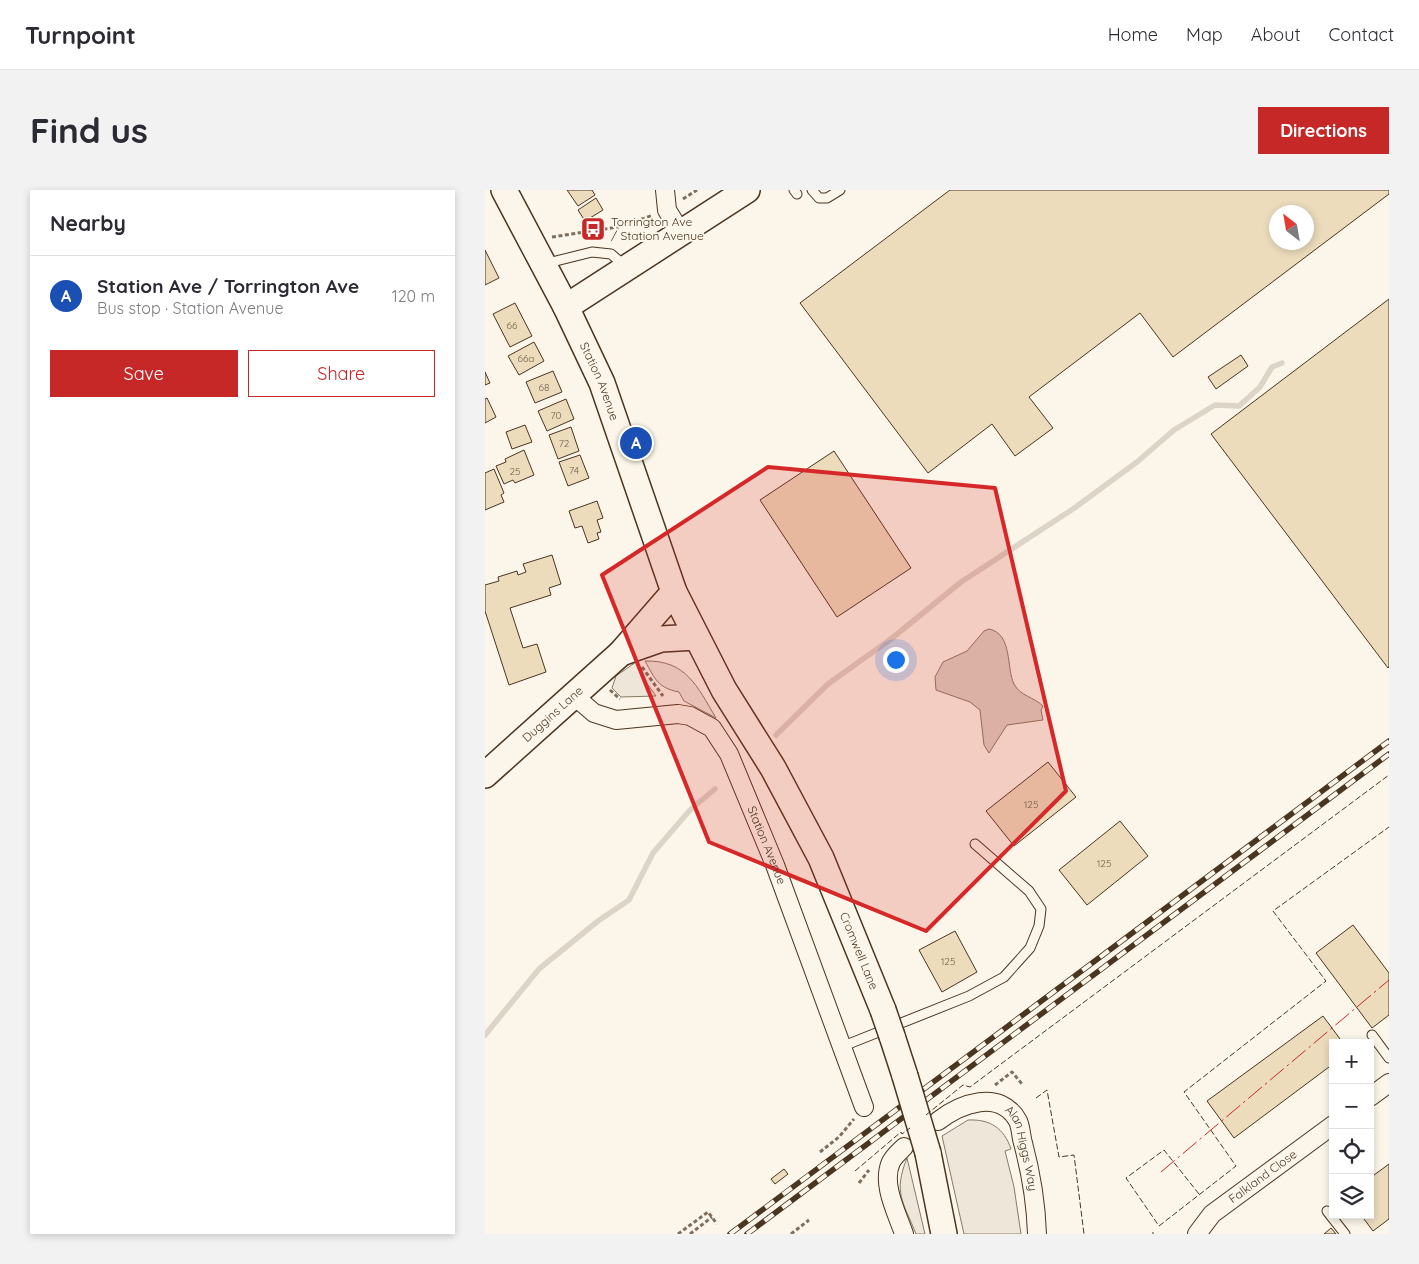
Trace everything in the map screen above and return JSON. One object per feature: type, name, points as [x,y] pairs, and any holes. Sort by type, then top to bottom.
[{"type":"street","name":"Station Avenue","points":[[504,190],[566,308],[602,383],[675,592],[696,638],[724,690]]},
{"type":"street","points":[[665,190],[667,210],[681,233]]},
{"type":"street","points":[[566,308],[747,190]]},
{"type":"street","name":"Duggins Lane","points":[[631,658],[675,592]]},
{"type":"street","name":"Duggins Lane","points":[[485,775],[573,695],[661,639],[696,638]]},
{"type":"street","name":"Cromwell Lane","points":[[724,690],[773,768],[821,858],[859,946],[905,1076],[916,1150],[944,1234]]},
{"type":"street","name":"Station Avenue","points":[[573,695],[594,713],[616,720],[678,714],[690,716],[712,728],[729,754],[775,865],[864,1107]]},
{"type":"street","points":[[1374,1094],[1389,1083]]},
{"type":"street","name":"Alan Higgs Way","points":[[938,1121],[965,1104],[983,1102],[1002,1105],[1017,1121],[1030,1172],[1037,1234]]},
{"type":"street","name":"Falkland Close","points":[[1197,1234],[1212,1214],[1329,1128]]},
{"type":"street","points":[[904,1234],[887,1184],[888,1171],[892,1160],[916,1150]]},
{"type":"lane","points":[[812,190],[819,198],[827,198],[840,190]]},
{"type":"lane","points":[[543,264],[591,252],[611,254],[627,268]]},
{"type":"lane","points":[[841,1047],[969,996],[1004,977],[1030,948],[1039,926],[1041,909],[1029,891],[975,844]]},
{"type":"lane","points":[[1372,1035],[1389,1058]]},
{"type":"lane","points":[[1327,1211],[1345,1234]]},
{"type":"path","points":[[531,241],[618,227],[667,210]]},
{"type":"path","points":[[631,658],[664,697]]},
{"type":"path","points":[[609,688],[617,699],[625,700]]},
{"type":"path","points":[[656,698],[664,697],[677,700],[678,714]]},
{"type":"path","points":[[820,1152],[839,1137],[864,1107]]},
{"type":"path","points":[[678,1234],[708,1212],[717,1224]]},
{"type":"path","points":[[690,1234],[712,1217]]},
{"type":"path","points":[[791,1234],[809,1220]]},
{"type":"highlighted area","points":[[768,467],[995,488],[1066,791],[926,931],[709,842],[602,575]]},
{"type":"shaded area","points":[[989,629],[997,632],[1002,637],[1014,684],[1023,694],[1036,700],[1043,706],[1041,710],[1043,720],[1007,725],[989,753],[984,745],[980,710],[970,702],[936,690],[935,677],[943,662],[967,651],[984,631]]},
{"type":"shaded area","points":[[645,661],[671,665],[689,677],[703,695],[716,718],[684,701],[679,692],[666,688],[658,682]]},
{"type":"shaded area","points":[[636,662],[641,675],[656,696],[621,697],[612,688],[616,676]]},
{"type":"shaded area","points":[[968,1120],[983,1121],[995,1126],[1008,1142],[1011,1149],[1005,1151],[1014,1187],[1021,1234],[964,1234],[942,1136]]},
{"type":"shaded area","points":[[907,1158],[925,1234],[916,1234],[901,1197],[901,1180]]},
{"type":"building","points":[[567,190],[592,190],[595,195],[578,206]]},
{"type":"building","points":[[950,190],[1389,190],[1389,194],[1173,357],[1140,313],[1029,397],[1053,428],[1015,456],[992,424],[928,473],[800,303]]},
{"type":"building","points":[[596,198],[603,210],[585,221],[578,210]]},
{"type":"building","points":[[485,250],[499,278],[485,285]]},
{"type":"building","points":[[1389,299],[1389,667],[1388,668],[1211,434]]},
{"type":"building","points":[[515,303],[532,336],[510,347],[493,314]]},
{"type":"building","points":[[534,342],[544,361],[519,375],[508,356]]},
{"type":"building","points":[[1241,355],[1248,366],[1216,389],[1208,377]]},
{"type":"building","points":[[553,371],[562,392],[535,403],[526,382]]},
{"type":"building","points":[[485,372],[490,383],[485,385]]},
{"type":"building","points":[[487,398],[496,417],[485,423],[485,399]]},
{"type":"building","points":[[566,399],[574,419],[547,431],[538,411]]},
{"type":"building","points":[[525,425],[532,442],[512,449],[506,432]]},
{"type":"building","points":[[571,427],[579,451],[558,459],[549,435]]},
{"type":"building","points":[[524,450],[534,475],[515,483],[513,480],[504,484],[496,466],[506,462],[505,459]]},
{"type":"building","points":[[834,451],[911,568],[837,617],[760,500]]},
{"type":"building","points":[[580,455],[589,478],[568,486],[559,462]]},
{"type":"building","points":[[494,469],[504,493],[501,495],[504,502],[485,510],[485,473]]},
{"type":"building","points":[[597,501],[603,518],[597,520],[601,532],[597,533],[599,539],[588,543],[582,526],[575,528],[569,511]]},
{"type":"building","points":[[552,555],[561,584],[549,588],[551,595],[510,608],[523,648],[537,644],[546,672],[509,685],[485,611],[485,585],[499,581],[498,577],[517,571],[518,575],[526,572],[523,564]]},
{"type":"building","points":[[1048,762],[1076,797],[1014,846],[986,811]]},
{"type":"building","points":[[1120,821],[1148,856],[1087,905],[1059,870]]},
{"type":"building","points":[[1353,925],[1389,973],[1389,1015],[1372,1028],[1316,953]]},
{"type":"building","points":[[955,931],[977,972],[942,992],[919,950]]},
{"type":"building","points":[[1323,1016],[1340,1039],[1329,1039],[1329,1067],[1234,1138],[1207,1101]]},
{"type":"building","points":[[1389,1164],[1389,1219],[1373,1231],[1364,1219],[1374,1219],[1374,1175]]},
{"type":"building","points":[[784,1169],[788,1174],[775,1184],[771,1179]]},
{"type":"building","points":[[1331,1228],[1336,1234],[1324,1234]]},
{"type":"waterway","points":[[776,735],[828,684],[891,639],[961,582],[1073,509],[1137,462],[1174,430],[1215,405],[1239,406],[1260,387],[1272,367],[1282,363]]},
{"type":"waterway","points":[[485,1035],[539,969],[598,921],[629,900],[653,853],[690,810],[715,789]]},
{"type":"railway","points":[[730,1234],[1389,741]]},
{"type":"railway","points":[[747,1234],[1389,754]]},
{"type":"fence","points":[[926,1115],[963,1085],[970,1087],[1389,775]]},
{"type":"fence","points":[[1199,1194],[1164,1150],[1126,1178],[1159,1226],[1236,1166],[1184,1092],[1326,981],[1273,911],[1389,827]]},
{"type":"fence","points":[[1036,1098],[1047,1090],[1059,1157],[1074,1155],[1084,1234]]},
{"type":"fence","points":[[855,1171],[901,1132],[902,1134],[910,1128]]},
{"type":"power","points":[[1161,1172],[1389,980]]},
{"type":"place","name":"Torrington Ave / Station Avenue","points":[[593,229]]},
{"type":"place","name":"Station Ave / Torrington Ave","points":[[636,443]]}]
